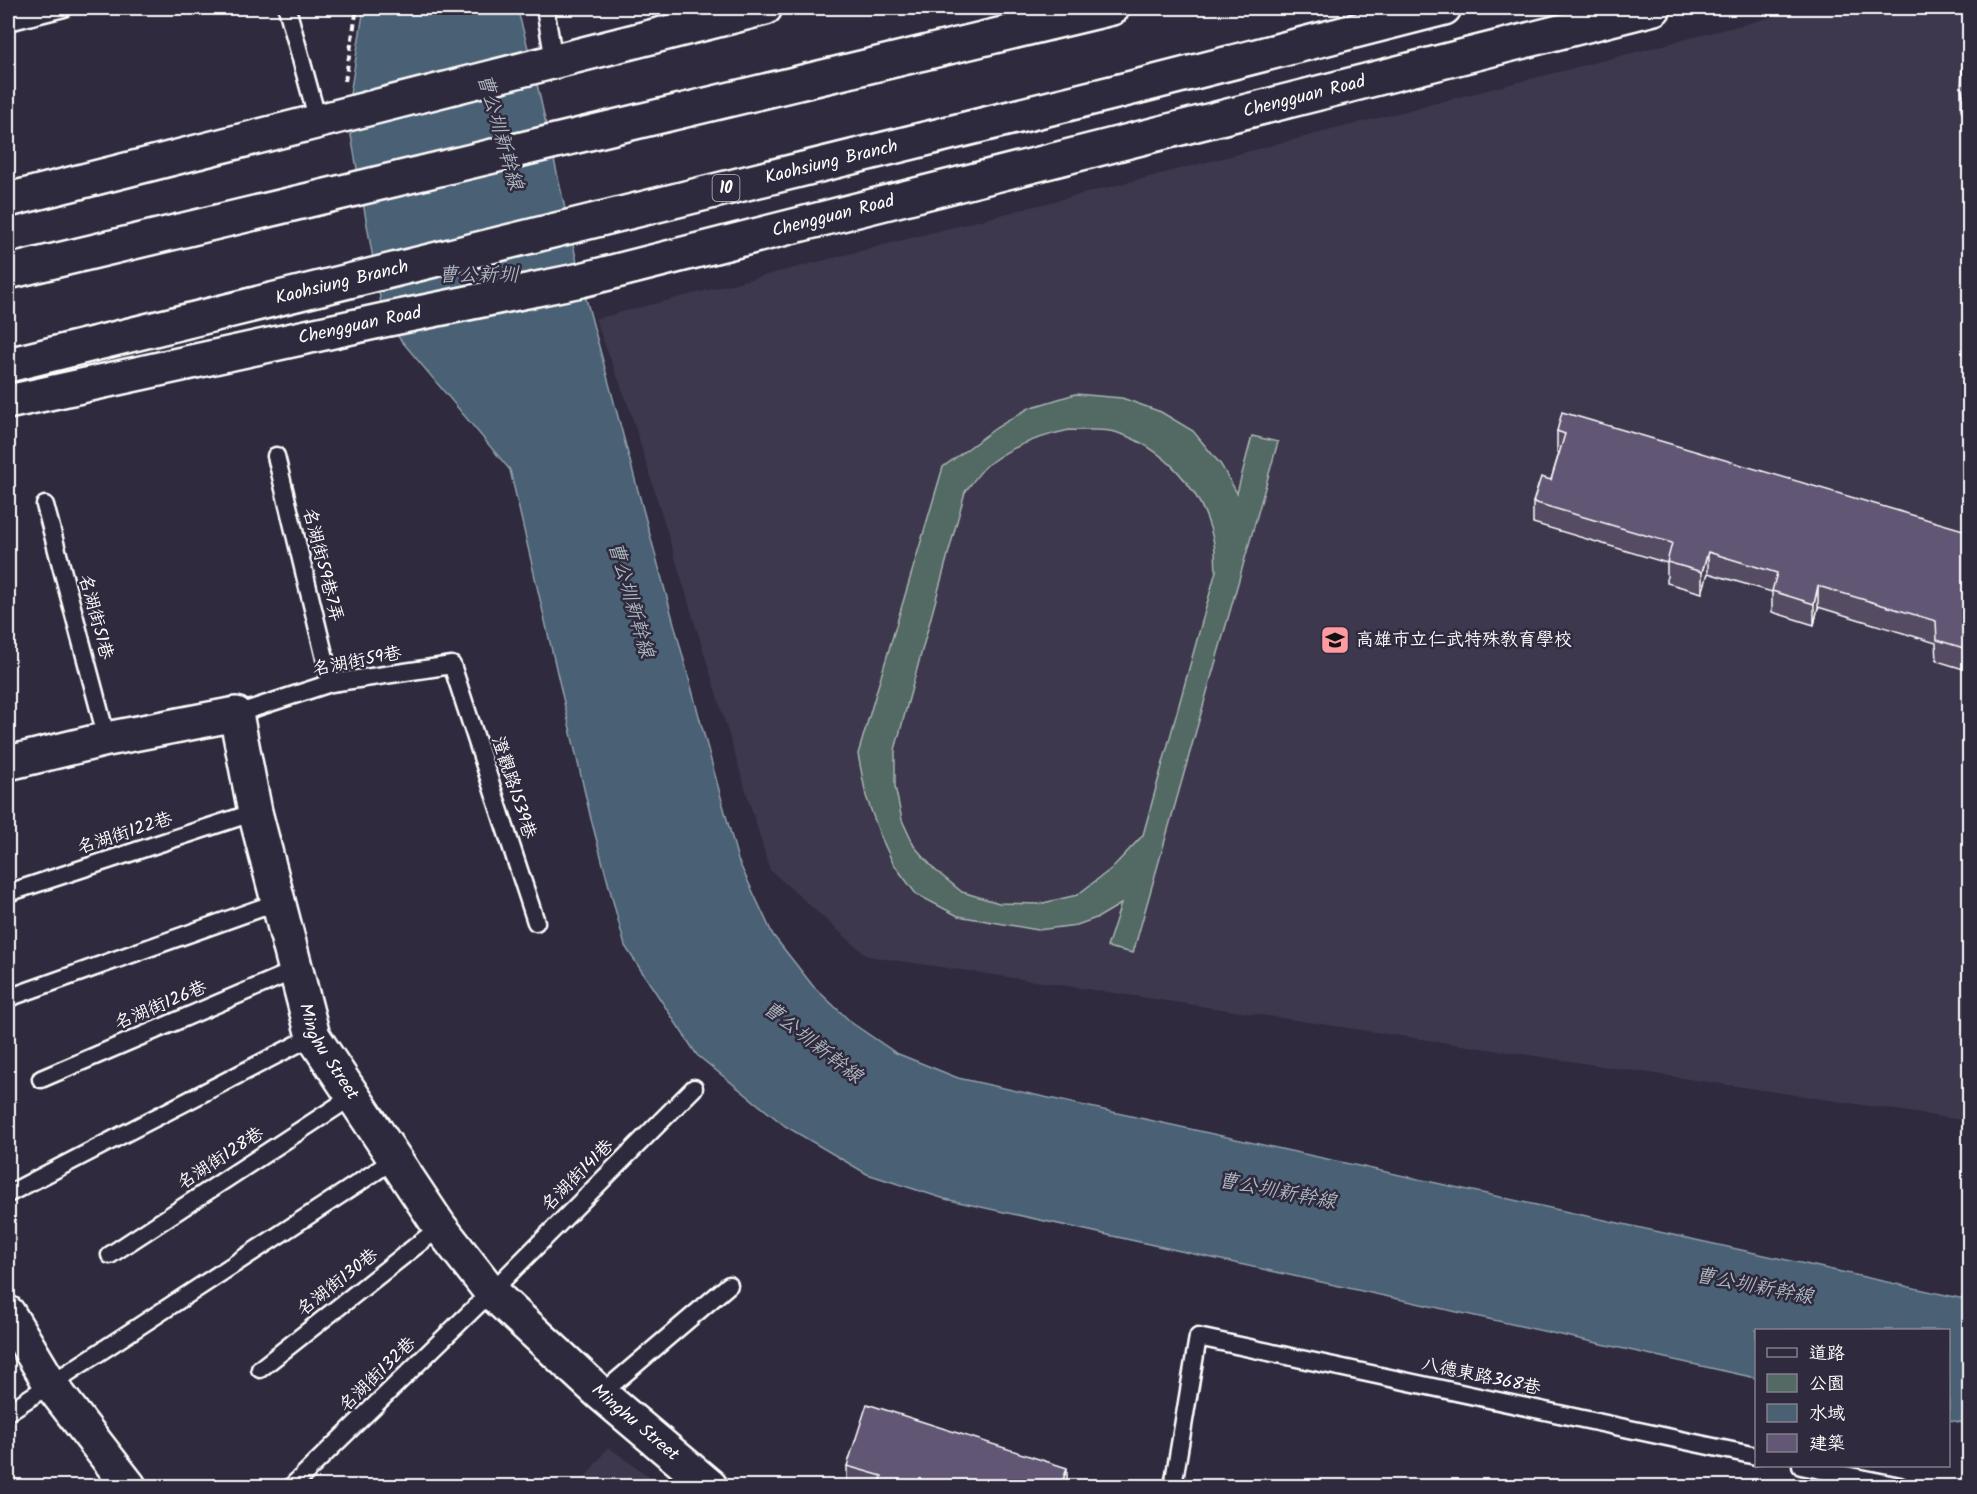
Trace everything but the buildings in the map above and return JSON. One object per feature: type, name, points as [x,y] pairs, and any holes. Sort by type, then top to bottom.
[{"type":"main road","points":[[8,200],[765,8]]},
{"type":"main road","points":[[8,272],[1113,8]]},
{"type":"main road","name":"Kaohsiung Branch","points":[[8,365],[1132,88],[1444,8]]},
{"type":"main road","name":"Chengguan Road","points":[[8,402],[384,320],[581,280],[1654,8]]},
{"type":"main road","points":[[8,763],[107,739],[236,714]]},
{"type":"main road","name":"Minghu Street","points":[[236,714],[255,812],[313,1036],[440,1227],[491,1292],[601,1394],[710,1486]]},
{"type":"main road","points":[[8,1313],[51,1385],[129,1486]]},
{"type":"lane","points":[[8,22],[64,8]]},
{"type":"lane","points":[[287,8],[335,116]]},
{"type":"lane","points":[[543,64],[545,8]]},
{"type":"lane","name":"名湖街59巷7弄","points":[[276,456],[331,683]]},
{"type":"lane","name":"名湖街51巷","points":[[45,505],[107,739]]},
{"type":"lane","name":"名湖街59巷","points":[[236,714],[331,683],[452,665]]},
{"type":"lane","name":"澄觀路1539巷","points":[[452,665],[536,922]]},
{"type":"lane","name":"名湖街122巷","points":[[8,893],[255,812]]},
{"type":"lane","points":[[8,998],[278,902]]},
{"type":"lane","name":"名湖街126巷","points":[[41,1078],[296,970]]},
{"type":"lane","points":[[8,1194],[313,1036]]},
{"type":"lane","name":"名湖街141巷","points":[[491,1292],[694,1088]]},
{"type":"lane","name":"名湖街128巷","points":[[110,1255],[353,1096]]},
{"type":"lane","points":[[8,1412],[395,1159]]},
{"type":"lane","name":"名湖街130巷","points":[[260,1369],[440,1227]]},
{"type":"lane","points":[[601,1394],[729,1285]]},
{"type":"lane","name":"名湖街132巷","points":[[292,1486],[491,1292]]},
{"type":"lane","name":"八德東路368巷","points":[[1173,1486],[1198,1337],[1755,1456]]},
{"type":"lane","points":[[1806,1467],[1873,1484],[1900,1486]]},
{"type":"path","points":[[335,116],[357,8]]},
{"type":"shaded area","name":"高雄市立仁武特殊教育學校","points":[[1807,8],[1969,8],[1969,1121],[867,956],[770,870],[630,410],[595,319]]},
{"type":"shaded area","points":[[608,1447],[662,1486],[579,1486]]},
{"type":"green space","points":[[1075,394],[1122,398],[1161,412],[1193,431],[1221,465],[1237,493],[1252,436],[1278,442],[1133,953],[1107,947],[1121,904],[1099,917],[1077,925],[1038,930],[958,916],[916,894],[893,863],[866,796],[858,754],[943,467],[996,428],[1029,408]],"holes":[[[1069,430],[1115,432],[1133,439],[1165,459],[1190,487],[1200,503],[1214,543],[1216,571],[1143,835],[1111,869],[1077,895],[1039,904],[999,903],[962,892],[935,870],[914,846],[902,820],[895,786],[895,750],[965,492],[986,466],[1008,451],[1038,438]]]},
{"type":"water","name":"曹公新圳","points":[[364,8],[517,8],[533,66],[581,280],[738,860],[773,935],[813,986],[852,1023],[896,1053],[958,1078],[1969,1300],[1969,1424],[1950,1420],[1950,1329],[1755,1329],[1755,1378],[945,1199],[867,1174],[785,1126],[697,1055],[625,946],[591,819],[510,470],[384,320],[347,113]]},
{"type":"place","name":"高雄市立仁武特殊教育學校","points":[[1335,640]]},
{"type":"water label","name":"曹公圳新幹線","points":[[499,132]]},
{"type":"water label","name":"曹公圳新幹線","points":[[630,600]]},
{"type":"water label","name":"曹公圳新幹線","points":[[812,1043]]},
{"type":"water label","name":"曹公圳新幹線","points":[[1277,1192]]},
{"type":"water label","name":"曹公圳新幹線","points":[[1754,1287]]}]
